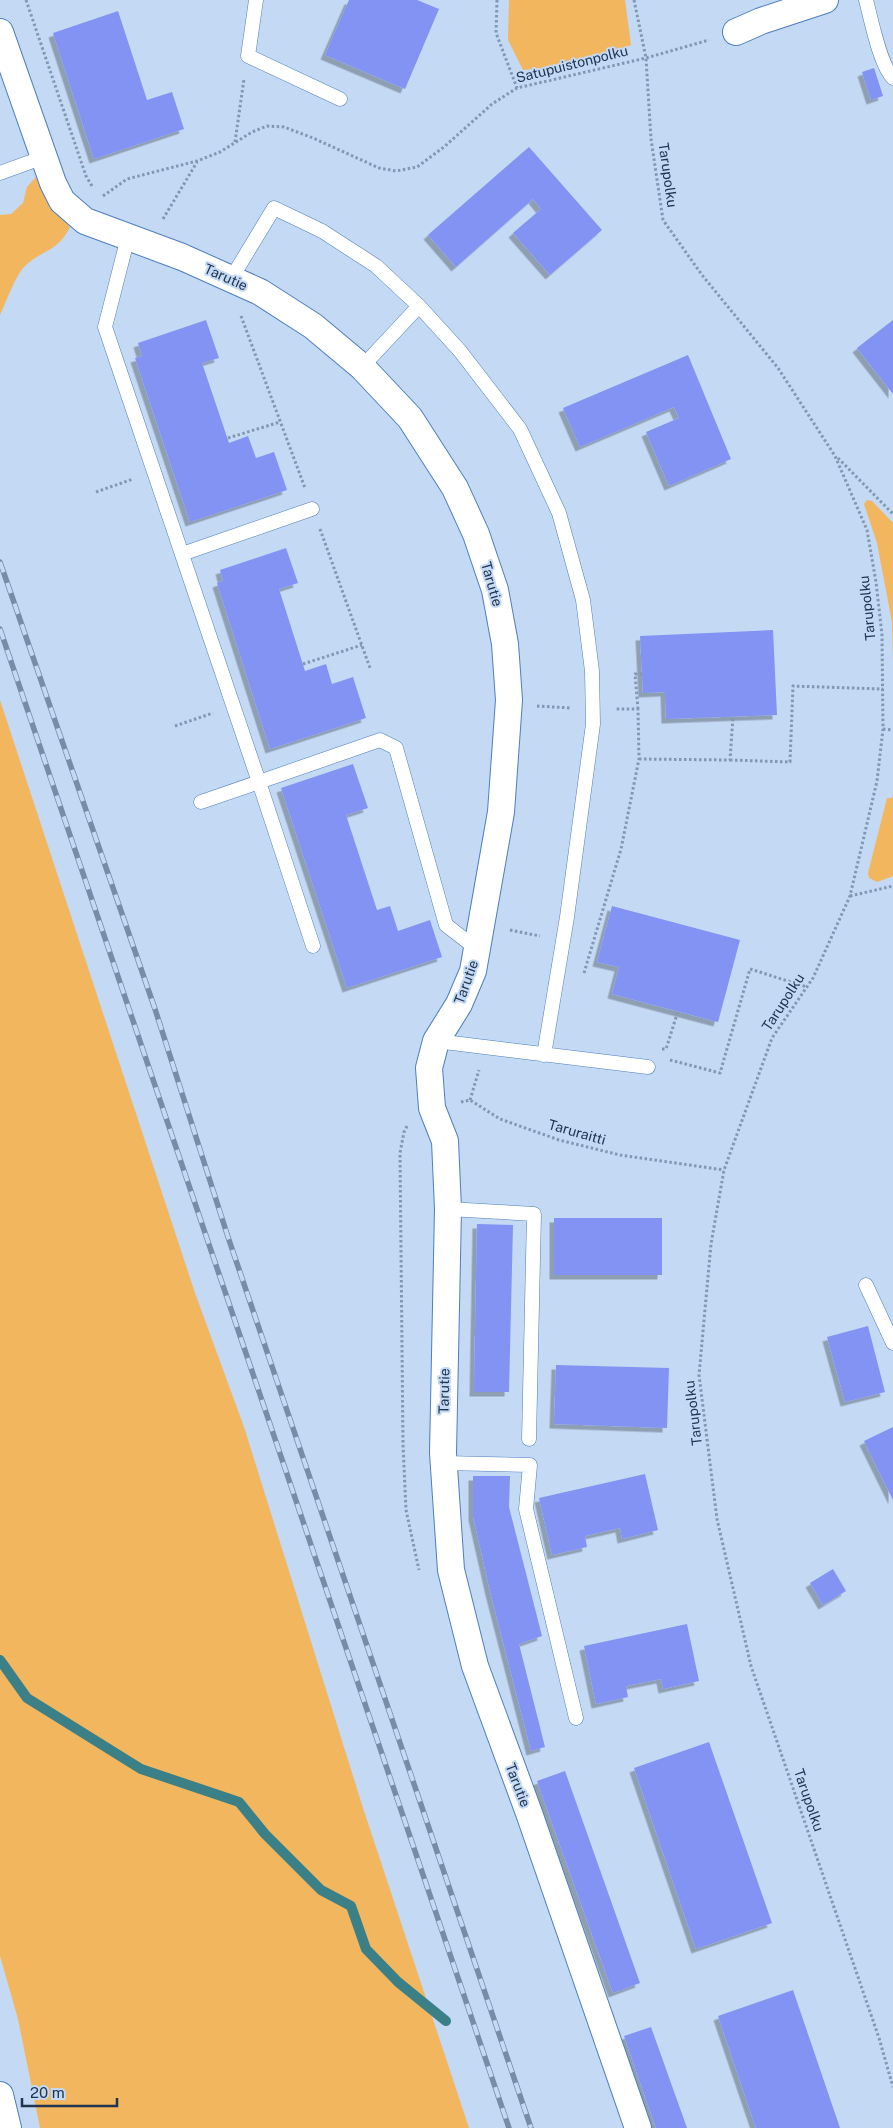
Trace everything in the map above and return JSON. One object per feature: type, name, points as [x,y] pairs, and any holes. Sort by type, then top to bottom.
[{"type":"street","points":[[736,32],[761,21],[825,0]]},
{"type":"street","name":"Tarutie","points":[[0,32],[44,157],[62,201],[85,221],[182,257],[260,292],[313,326],[362,367],[410,418],[455,488],[476,534],[496,590],[505,644],[509,700],[501,812],[473,971],[459,1004],[436,1041],[429,1068],[432,1108],[445,1142],[448,1209],[444,1463],[451,1570],[475,1666],[529,1813],[638,2128]]},
{"type":"street","points":[[0,2095],[8,2128]]},
{"type":"lane","points":[[256,0],[248,56],[340,99]]},
{"type":"lane","points":[[866,0],[879,49],[889,74],[893,78]]},
{"type":"lane","points":[[0,173],[44,157]]},
{"type":"lane","points":[[231,279],[274,208],[322,231],[376,266],[419,306],[460,351],[520,429],[559,513],[584,600],[592,671],[593,724],[563,940],[544,1055]]},
{"type":"lane","points":[[128,237],[105,327],[313,946]]},
{"type":"lane","points":[[362,367],[419,306]]},
{"type":"lane","points":[[182,554],[312,508]]},
{"type":"lane","points":[[201,802],[380,740],[396,748],[446,925],[477,950]]},
{"type":"lane","points":[[436,1041],[648,1067]]},
{"type":"lane","points":[[448,1209],[534,1214],[529,1438]]},
{"type":"lane","points":[[866,1285],[893,1343]]},
{"type":"lane","points":[[444,1463],[530,1465],[526,1509],[576,1718]]},
{"type":"path","points":[[26,0],[86,176],[100,198],[106,202]]},
{"type":"path","points":[[497,0],[496,33],[517,88]]},
{"type":"path","name":"Tarupolku","points":[[634,0],[646,58],[651,138],[663,220],[702,275],[778,368],[835,456],[867,530],[882,635],[883,729],[877,781],[850,896],[813,978],[772,1038],[724,1170],[711,1244],[699,1375],[718,1519],[751,1666],[879,2038],[893,2087]]},
{"type":"path","name":"Satupuistonpolku","points":[[85,221],[100,198],[127,179],[197,161],[220,152],[252,132],[267,126],[284,128],[313,138],[379,168],[396,171],[417,167],[444,147],[492,104],[517,88],[646,58],[736,32]]},
{"type":"path","points":[[234,143],[248,56]]},
{"type":"path","points":[[159,226],[197,161]]},
{"type":"path","points":[[231,279],[235,300],[370,668]]},
{"type":"path","points":[[228,438],[280,422]]},
{"type":"path","points":[[835,456],[893,514]]},
{"type":"path","points":[[96,492],[154,472]]},
{"type":"path","points":[[302,664],[362,646]]},
{"type":"path","points":[[582,980],[621,850],[639,759],[635,674],[642,674]]},
{"type":"path","points":[[639,759],[790,762],[793,686],[883,689]]},
{"type":"path","points":[[175,726],[233,706]]},
{"type":"path","points":[[529,706],[638,709]]},
{"type":"path","points":[[730,760],[733,716]]},
{"type":"path","points":[[883,729],[893,730]]},
{"type":"path","points":[[850,896],[893,886]]},
{"type":"path","points":[[502,929],[563,940]]},
{"type":"path","points":[[664,1059],[720,1073],[750,969],[807,987]]},
{"type":"path","points":[[657,1048],[666,1049],[678,1011]]},
{"type":"path","points":[[432,1108],[470,1100],[484,1048]]},
{"type":"path","name":"Taruraitti","points":[[470,1100],[500,1119],[559,1140],[620,1155],[724,1170]]},
{"type":"shaded area","points":[[509,0],[625,0],[631,45],[580,64],[523,70],[508,40]]},
{"type":"shaded area","points":[[36,177],[48,201],[70,227],[60,242],[24,267],[14,283],[0,315],[0,215],[11,214],[23,203],[27,187]]},
{"type":"shaded area","points":[[867,500],[872,501],[893,523],[893,662],[892,622],[877,543],[864,504]]},
{"type":"shaded area","points":[[0,700],[195,1293],[244,1427],[363,1808],[469,2128],[40,2128],[18,2019],[0,1956]]},
{"type":"shaded area","points":[[893,794],[893,876],[877,882],[869,878],[868,873],[887,798],[892,798]]},
{"type":"building","points":[[349,0],[417,0],[439,9],[405,89],[325,55]]},
{"type":"building","points":[[118,11],[147,100],[172,92],[184,129],[94,159],[53,33]]},
{"type":"building","points":[[874,68],[883,96],[871,100],[862,72]]},
{"type":"building","points":[[529,147],[602,230],[550,275],[513,233],[541,209],[533,199],[456,267],[428,235]]},
{"type":"building","points":[[206,320],[219,358],[202,363],[229,443],[248,436],[256,458],[274,452],[287,490],[190,522],[135,358],[142,356],[138,343]]},
{"type":"building","points":[[893,320],[893,394],[857,348]]},
{"type":"building","points":[[688,355],[731,459],[669,486],[646,432],[679,418],[674,407],[580,447],[563,408]]},
{"type":"building","points":[[286,548],[298,583],[279,589],[305,671],[326,664],[332,684],[353,677],[366,718],[270,749],[217,583],[223,581],[220,570]]},
{"type":"building","points":[[773,630],[777,715],[666,719],[665,692],[643,693],[640,636]]},
{"type":"building","points":[[353,764],[368,808],[346,815],[377,910],[390,906],[398,931],[430,920],[442,957],[347,988],[281,788]]},
{"type":"building","points":[[612,906],[740,940],[718,1022],[612,994],[619,967],[597,962]]},
{"type":"building","points":[[554,1218],[662,1218],[662,1275],[554,1275]]},
{"type":"building","points":[[477,1224],[513,1225],[509,1392],[474,1392]]},
{"type":"building","points":[[868,1326],[885,1392],[845,1402],[827,1337]]},
{"type":"building","points":[[556,1365],[669,1368],[667,1428],[554,1424]]},
{"type":"building","points":[[893,1427],[893,1500],[864,1441]]},
{"type":"building","points":[[645,1474],[658,1530],[622,1539],[620,1528],[585,1536],[587,1547],[552,1555],[539,1498]]},
{"type":"building","points":[[473,1476],[510,1476],[509,1507],[542,1636],[519,1644],[545,1747],[531,1751],[473,1516]]},
{"type":"building","points":[[833,1569],[846,1591],[823,1605],[810,1583]]},
{"type":"building","points":[[687,1624],[699,1681],[663,1689],[661,1679],[626,1686],[628,1697],[596,1704],[584,1646]]},
{"type":"building","points":[[709,1742],[772,1923],[696,1949],[634,1768]]},
{"type":"building","points":[[565,1771],[640,1983],[613,1993],[537,1781]]},
{"type":"building","points":[[793,1990],[840,2128],[756,2128],[718,2016]]},
{"type":"building","points":[[651,2027],[687,2128],[656,2128],[624,2036]]},
{"type":"waterway","points":[[0,1660],[27,1698],[141,1769],[239,1802],[265,1834],[321,1890],[351,1906],[366,1949],[398,1982],[446,2021]]},
{"type":"railway","points":[[0,562],[155,1009],[228,1237],[531,2128]]},
{"type":"railway","points":[[0,629],[509,2128]]}]
